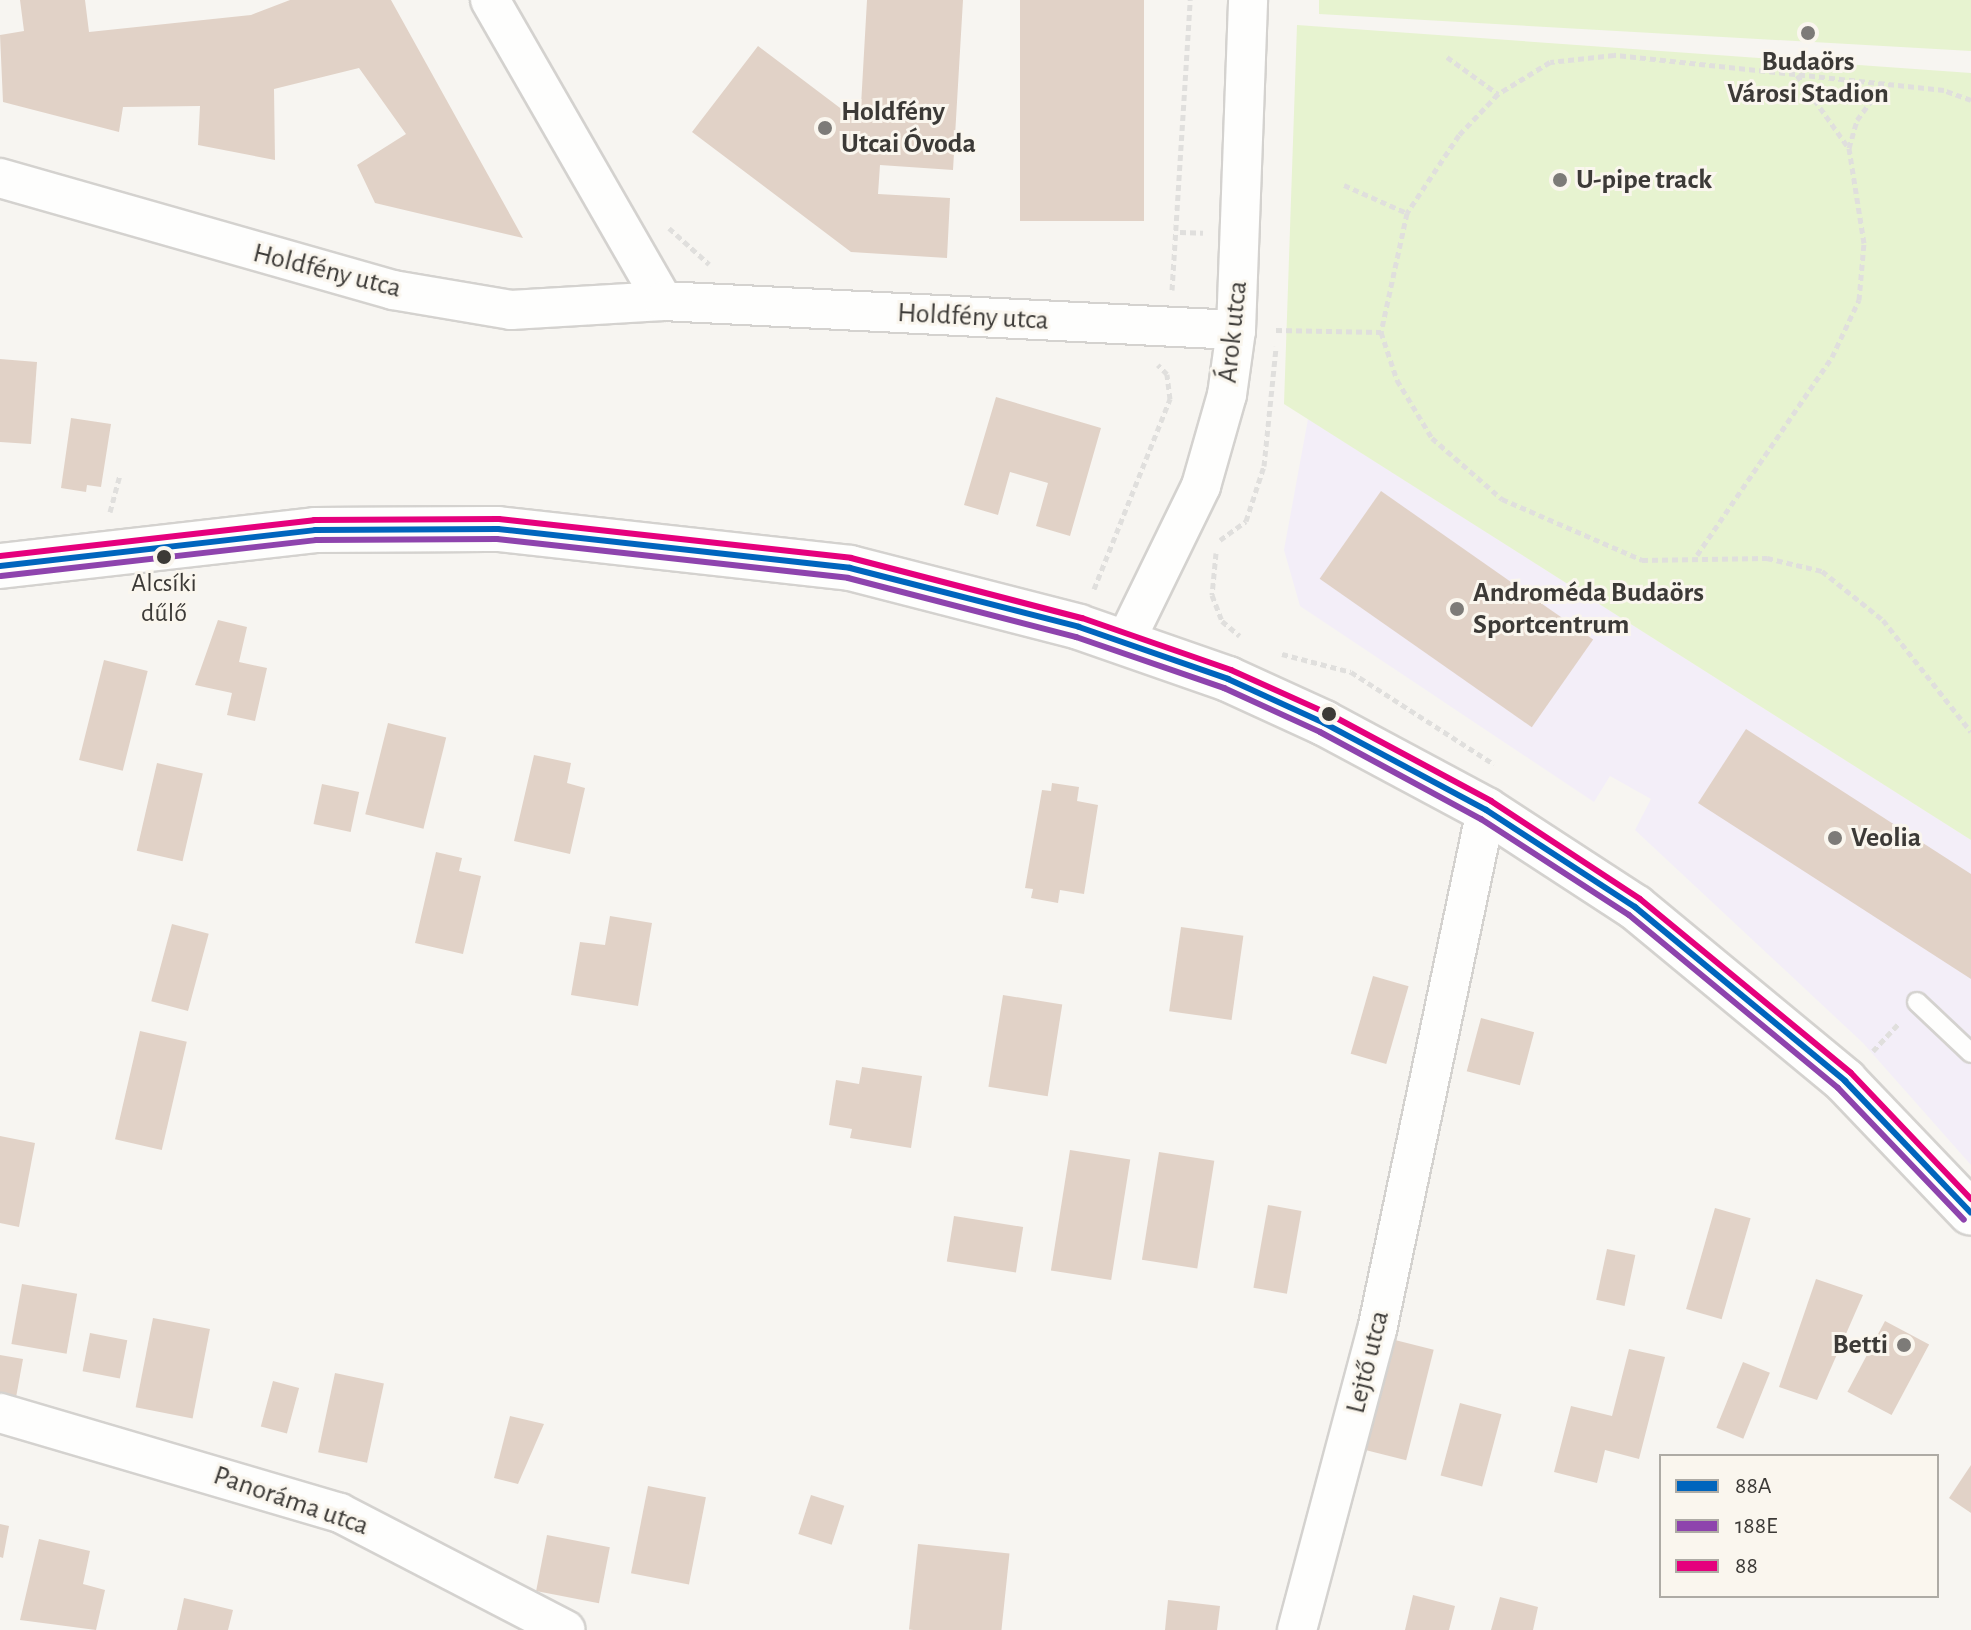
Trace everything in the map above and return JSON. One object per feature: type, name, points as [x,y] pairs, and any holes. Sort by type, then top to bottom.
[{"type":"main road","points":[[0,566],[315,530],[498,529],[850,568],[1079,627],[1125,642],[1324,723],[1486,810],[1635,907],[1845,1081],[1971,1213]]},
{"type":"street","points":[[490,0],[663,301]]},
{"type":"street","name":"Árok utca","points":[[1125,642],[1201,486],[1236,330],[1248,0]]},
{"type":"street","name":"Holdfény utca","points":[[0,178],[393,290],[511,310],[663,301],[1236,330]]},
{"type":"street","name":"Lejtő utca","points":[[1297,1630],[1377,1330],[1486,810]]},
{"type":"street","name":"Panoráma utca","points":[[0,1413],[340,1513],[566,1630]]},
{"type":"lane","points":[[1917,1002],[1971,1053]]},
{"type":"path","points":[[1079,627],[1170,399],[1167,374],[1149,357],[1179,271],[1190,0]]},
{"type":"path","points":[[1971,100],[1883,85],[1602,56],[1550,62],[1498,94],[1459,135],[1407,213],[1381,332],[1397,380],[1432,438],[1502,499],[1642,560],[1697,555],[1796,562],[1822,571],[1883,620],[1971,732]]},
{"type":"path","points":[[1447,57],[1498,94]]},
{"type":"path","points":[[1797,75],[1849,148]]},
{"type":"path","points":[[1697,555],[1832,357],[1859,300],[1864,243],[1849,148],[1857,120],[1883,85]]},
{"type":"path","points":[[1344,185],[1407,213]]},
{"type":"path","points":[[665,225],[710,264],[720,304]]},
{"type":"path","points":[[1247,642],[1222,621],[1210,569],[1220,540],[1246,521],[1264,466],[1276,331]]},
{"type":"path","points":[[109,513],[120,474]]},
{"type":"path","points":[[1271,650],[1351,672],[1500,769]]},
{"type":"path","points":[[1845,1081],[1917,1002]]},
{"type":"shaded area","points":[[1308,419],[1971,840],[1971,1165],[1863,1043],[1635,830],[1651,799],[1610,776],[1594,802],[1300,606],[1284,550]]},
{"type":"green space","name":"Budaörs Városi Stadion","points":[[1319,0],[1971,0],[1971,51],[1319,14]]},
{"type":"green space","points":[[1297,25],[1971,73],[1971,840],[1284,404]]},
{"type":"building","points":[[20,0],[85,0],[89,32],[251,15],[290,0],[391,0],[523,238],[375,203],[357,165],[406,134],[359,68],[274,89],[275,160],[198,145],[200,106],[123,107],[119,132],[3,102],[0,35],[24,31]]},
{"type":"building","name":"Holdfény Utcai Óvoda","points":[[867,0],[963,0],[953,170],[880,165],[878,194],[950,198],[947,258],[851,252],[692,132],[758,46],[860,123]]},
{"type":"building","points":[[1020,0],[1144,0],[1144,221],[1020,221]]},
{"type":"building","points":[[0,359],[37,362],[31,444],[0,442]]},
{"type":"building","points":[[996,397],[1101,428],[1070,536],[1036,526],[1048,483],[1010,472],[998,515],[964,505]]},
{"type":"building","points":[[71,418],[111,424],[101,487],[87,485],[86,492],[61,488]]},
{"type":"building","name":"Androméda Budaörs Sportcentrum","points":[[1381,491],[1593,640],[1532,727],[1320,579]]},
{"type":"building","points":[[218,620],[247,627],[239,662],[267,668],[255,721],[227,715],[232,693],[195,685]]},
{"type":"building","points":[[104,660],[148,671],[123,771],[79,760]]},
{"type":"building","points":[[388,723],[446,738],[423,829],[365,814]]},
{"type":"building","name":"Veolia","points":[[1746,729],[1971,874],[1971,979],[1698,803]]},
{"type":"building","points":[[534,755],[571,763],[567,783],[585,788],[570,854],[514,841]]},
{"type":"building","points":[[157,763],[203,774],[183,861],[137,851]]},
{"type":"building","points":[[1052,783],[1079,787],[1077,801],[1098,805],[1084,894],[1060,890],[1058,903],[1031,898],[1033,889],[1025,888],[1042,790],[1051,791]]},
{"type":"building","points":[[322,784],[359,792],[351,832],[313,824]]},
{"type":"building","points":[[436,852],[462,858],[459,871],[481,876],[463,954],[415,943]]},
{"type":"building","points":[[610,916],[652,923],[638,1006],[571,995],[580,942],[605,945]]},
{"type":"building","points":[[172,924],[209,934],[188,1011],[151,1001]]},
{"type":"building","points":[[1181,927],[1243,936],[1232,1020],[1169,1011]]},
{"type":"building","points":[[1373,976],[1409,986],[1386,1064],[1351,1054]]},
{"type":"building","points":[[1003,995],[1062,1004],[1048,1096],[988,1087]]},
{"type":"building","points":[[1481,1018],[1534,1032],[1520,1085],[1467,1071]]},
{"type":"building","points":[[140,1031],[187,1042],[162,1150],[115,1139]]},
{"type":"building","points":[[862,1067],[922,1076],[911,1148],[850,1138],[852,1129],[829,1125],[836,1080],[859,1084]]},
{"type":"building","points":[[0,1136],[35,1143],[19,1227],[0,1223]]},
{"type":"building","points":[[1070,1150],[1130,1160],[1111,1280],[1051,1270]]},
{"type":"building","points":[[1159,1152],[1214,1161],[1197,1268],[1142,1260]]},
{"type":"building","points":[[1268,1205],[1301,1211],[1287,1294],[1253,1288]]},
{"type":"building","points":[[1715,1208],[1751,1218],[1722,1319],[1686,1309]]},
{"type":"building","points":[[954,1216],[1023,1227],[1016,1272],[947,1261]]},
{"type":"building","points":[[1607,1249],[1635,1255],[1625,1306],[1596,1300]]},
{"type":"building","points":[[1816,1279],[1863,1295],[1817,1400],[1779,1387]]},
{"type":"building","points":[[22,1284],[77,1294],[67,1354],[11,1344]]},
{"type":"building","points":[[153,1318],[210,1329],[193,1418],[136,1407]]},
{"type":"building","points":[[1885,1321],[1929,1344],[1892,1415],[1847,1392]]},
{"type":"building","points":[[90,1333],[127,1340],[120,1379],[83,1371]]},
{"type":"building","points":[[1391,1339],[1434,1350],[1406,1460],[1363,1450]]},
{"type":"building","points":[[1629,1349],[1665,1357],[1639,1459],[1605,1450],[1597,1483],[1554,1472],[1571,1406],[1612,1416]]},
{"type":"building","points":[[0,1355],[23,1359],[15,1403],[0,1401]]},
{"type":"building","points":[[1743,1362],[1770,1373],[1743,1439],[1716,1428]]},
{"type":"building","points":[[335,1373],[384,1383],[367,1463],[318,1452]]},
{"type":"building","points":[[273,1381],[299,1388],[287,1433],[261,1426]]},
{"type":"building","points":[[1460,1403],[1502,1414],[1482,1487],[1441,1475]]},
{"type":"building","points":[[510,1416],[544,1424],[518,1484],[494,1478]]},
{"type":"building","points":[[1971,1465],[1971,1513],[1949,1498]]},
{"type":"building","points":[[648,1486],[706,1497],[689,1585],[631,1573]]},
{"type":"building","points":[[811,1495],[844,1506],[832,1545],[798,1534]]},
{"type":"building","points":[[0,1524],[9,1526],[3,1558],[0,1557]]},
{"type":"building","points":[[547,1535],[610,1547],[599,1603],[536,1591]]},
{"type":"building","points":[[39,1539],[90,1551],[83,1584],[105,1590],[96,1630],[20,1620]]},
{"type":"building","points":[[918,1544],[1009,1554],[1001,1630],[909,1630]]},
{"type":"building","points":[[1413,1595],[1455,1606],[1449,1630],[1405,1630]]},
{"type":"building","points":[[1500,1597],[1538,1607],[1533,1630],[1491,1630]]},
{"type":"building","points":[[184,1598],[233,1610],[228,1630],[177,1630]]},
{"type":"building","points":[[1168,1600],[1220,1606],[1217,1630],[1165,1630]]},
{"type":"transit line","name":"88","points":[[0,556],[314,520],[499,519],[851,558],[1082,618],[1231,670],[1329,714],[1491,801],[1640,899],[1851,1073],[1971,1199]]},
{"type":"transit line","name":"88A","points":[[0,566],[315,530],[498,529],[850,568],[1079,627],[1228,679],[1324,723],[1486,810],[1635,907],[1845,1081],[1971,1213]]},
{"type":"transit line","name":"188E","points":[[1,576],[316,540],[497,539],[848,578],[1076,637],[1224,688],[1320,732],[1481,819],[1629,915],[1838,1088],[1964,1220]]},
{"type":"place","name":"Budaörs Városi Stadion","points":[[1808,33]]},
{"type":"place","name":"Holdfény Utcai Óvoda","points":[[825,128]]},
{"type":"place","name":"U-pipe track","points":[[1560,180]]},
{"type":"place","name":"Alcsíki dűlő","points":[[164,557]]},
{"type":"place","name":"Androméda Budaörs Sportcentrum","points":[[1457,609]]},
{"type":"place","name":"Veolia","points":[[1835,838]]},
{"type":"place","name":"Betti","points":[[1904,1345]]}]
